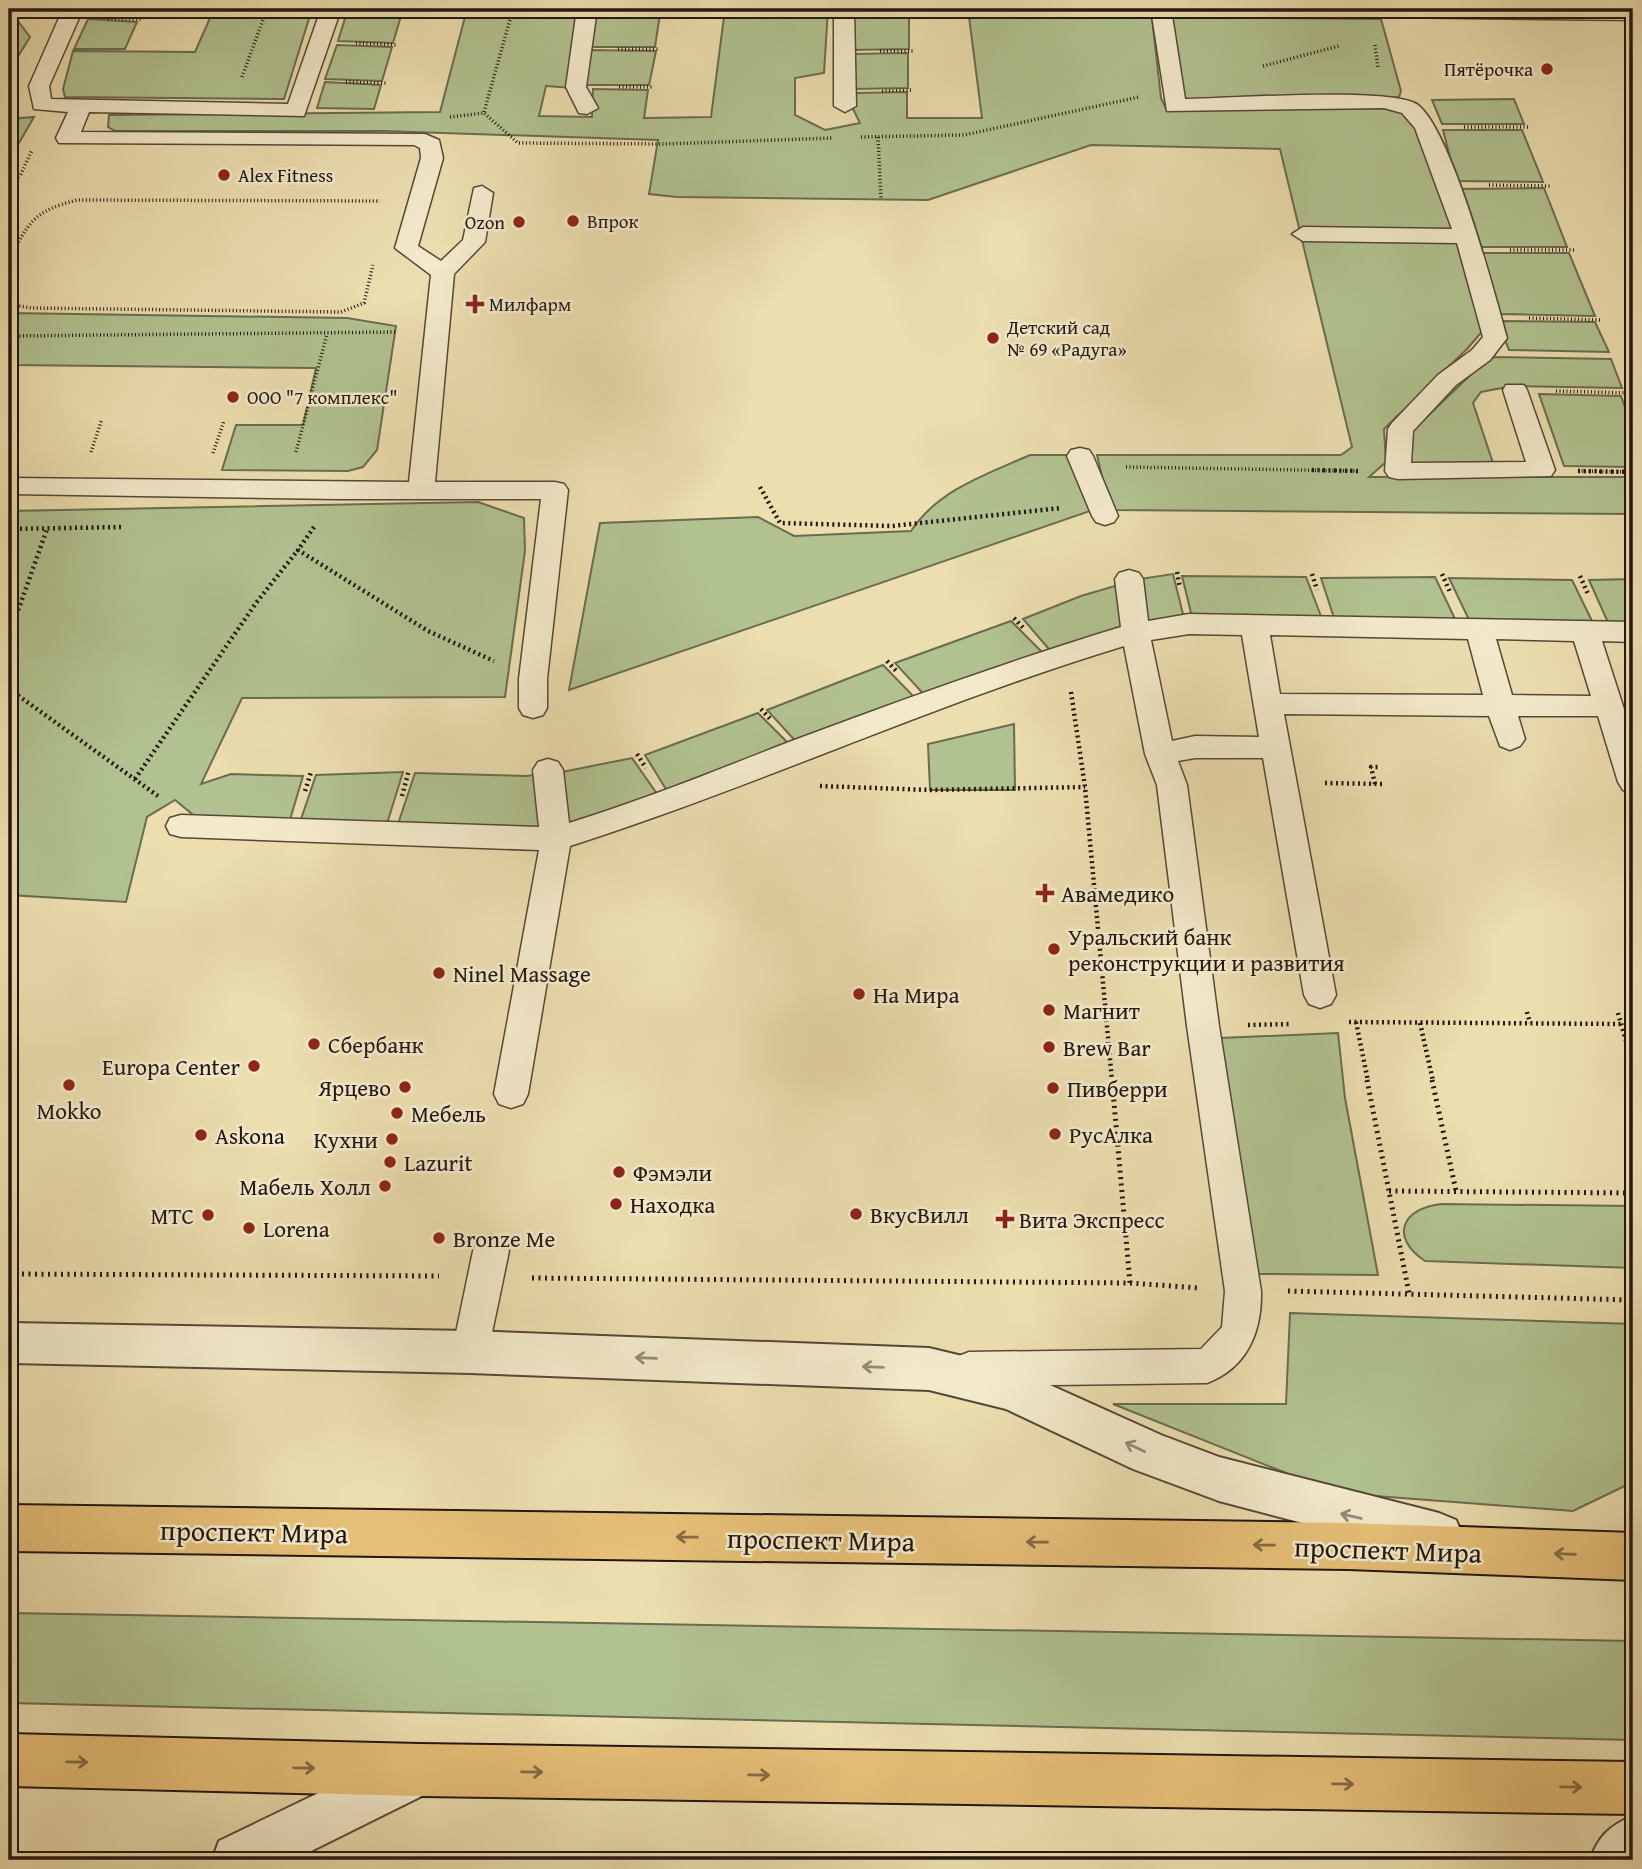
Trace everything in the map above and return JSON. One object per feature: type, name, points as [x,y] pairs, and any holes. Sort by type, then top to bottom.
[{"type":"main road","name":"проспект Мира","points":[[9,1528],[1321,1546],[1633,1557]]},
{"type":"main road","points":[[9,1760],[420,1770],[1633,1788]]},
{"type":"street","points":[[9,1343],[470,1352],[929,1369],[1012,1390],[1149,1453],[1219,1479],[1341,1513],[1513,1553]]},
{"type":"street","points":[[238,1860],[420,1770]]},
{"type":"street","points":[[1616,1860],[1633,1842]]},
{"type":"lane","points":[[73,9],[39,86],[41,104],[233,107],[296,111],[331,9]]},
{"type":"lane","points":[[587,9],[576,87],[587,108]]},
{"type":"lane","points":[[844,9],[845,106]]},
{"type":"lane","points":[[1161,9],[1175,106],[1384,102],[1409,108],[1425,127],[1468,243],[1495,338],[1481,355],[1447,380],[1401,429],[1398,471],[1542,470],[1515,390]]},
{"type":"lane","points":[[1222,9],[1633,14]]},
{"type":"lane","points":[[81,105],[67,138],[417,139],[424,142],[430,145],[432,158],[407,248],[443,272]]},
{"type":"lane","points":[[421,488],[443,272],[474,242],[482,193]]},
{"type":"lane","points":[[1303,234],[1468,243]]},
{"type":"lane","points":[[1083,461],[1103,510]]},
{"type":"lane","points":[[9,486],[286,491],[421,488],[555,490],[533,679],[533,708]]},
{"type":"lane","points":[[929,1369],[1207,1366],[1228,1352],[1245,1320],[1172,785],[1160,754],[1135,633],[1129,579]]},
{"type":"lane","points":[[191,826],[392,831],[556,839],[669,803],[799,750],[1066,654],[1135,633],[1189,624],[1633,632]]},
{"type":"lane","points":[[1254,626],[1321,995]]},
{"type":"lane","points":[[1479,628],[1510,739]]},
{"type":"lane","points":[[1584,630],[1633,782]]},
{"type":"lane","points":[[1268,704],[1609,706]]},
{"type":"lane","points":[[1160,754],[1195,747],[1276,748]]},
{"type":"lane","points":[[511,1094],[556,839],[548,770]]},
{"type":"lane","points":[[470,1352],[488,1264]]},
{"type":"path","points":[[233,107],[267,9]]},
{"type":"path","points":[[484,113],[513,9]]},
{"type":"path","points":[[1253,69],[1374,37],[1395,10]]},
{"type":"path","points":[[857,137],[964,135],[1172,90]]},
{"type":"path","points":[[438,117],[484,113],[518,143],[665,144],[843,138]]},
{"type":"path","points":[[1425,127],[1529,127]]},
{"type":"path","points":[[878,137],[881,199]]},
{"type":"path","points":[[1445,185],[1551,186]]},
{"type":"path","points":[[9,261],[33,216],[52,206],[77,200],[387,201]]},
{"type":"path","points":[[1468,243],[1575,250]]},
{"type":"path","points":[[9,304],[31,308],[341,312],[364,303],[376,252]]},
{"type":"path","points":[[1490,317],[1602,320]]},
{"type":"path","points":[[9,336],[327,334],[436,330]]},
{"type":"path","points":[[286,491],[327,334]]},
{"type":"path","points":[[1515,390],[1629,393]]},
{"type":"path","points":[[1083,461],[1398,471]]},
{"type":"path","points":[[1542,470],[1633,472]]},
{"type":"path","points":[[760,488],[780,523],[892,526],[1103,510]]},
{"type":"path","points":[[135,779],[256,603],[317,522]]},
{"type":"path","points":[[9,636],[47,528]]},
{"type":"path","points":[[298,550],[428,631],[533,679]]},
{"type":"path","points":[[1066,654],[1085,787],[1130,1283]]},
{"type":"path","points":[[9,689],[135,779],[191,826]]},
{"type":"path","points":[[1375,784],[1371,767],[1378,767]]},
{"type":"path","points":[[1282,783],[1382,784]]},
{"type":"path","points":[[811,786],[930,790],[1085,787]]},
{"type":"path","points":[[1527,1012],[1530,1023]]},
{"type":"path","points":[[1618,1013],[1633,1065]]},
{"type":"path","points":[[1342,1022],[1621,1024]]},
{"type":"path","points":[[1356,1022],[1409,1293]]},
{"type":"path","points":[[1203,1026],[1301,1023]]},
{"type":"path","points":[[1420,1023],[1456,1191]]},
{"type":"path","points":[[1389,1191],[1633,1193]]},
{"type":"path","points":[[9,1274],[488,1264],[1130,1283],[1243,1291],[1633,1300]]},
{"type":"green space","points":[[9,9],[30,37],[9,71]]},
{"type":"green space","points":[[214,9],[312,9],[284,99],[65,97],[63,89],[73,51],[195,52]]},
{"type":"green space","points":[[348,9],[403,9],[393,43],[338,41]]},
{"type":"green space","points":[[467,9],[582,9],[573,88],[546,86],[539,116],[592,117],[593,89],[648,90],[644,118],[711,117],[725,9],[828,9],[824,73],[795,78],[795,115],[825,130],[860,123],[851,105],[852,93],[907,92],[907,118],[982,118],[968,9],[1151,9],[1161,98],[1167,111],[1382,106],[1408,112],[1420,128],[1486,327],[1467,349],[1384,429],[1386,462],[1369,477],[1633,477],[1633,514],[1110,510],[1097,455],[1341,455],[1352,447],[1280,149],[1091,145],[928,200],[677,197],[649,194],[658,140],[383,131],[115,131],[108,127],[109,115],[440,112]]},
{"type":"green space","points":[[591,13],[660,14],[655,47],[588,47]]},
{"type":"green space","points":[[852,16],[909,17],[909,49],[851,50]]},
{"type":"green space","points":[[1169,17],[1381,19],[1401,91],[1399,97],[1181,101]]},
{"type":"green space","points":[[88,19],[137,22],[125,49],[74,49]]},
{"type":"green space","points":[[337,45],[392,47],[382,81],[325,79]]},
{"type":"green space","points":[[587,50],[656,51],[649,85],[584,85]]},
{"type":"green space","points":[[908,53],[908,88],[853,89],[852,54]]},
{"type":"green space","points":[[325,82],[381,85],[374,109],[317,108]]},
{"type":"green space","points":[[1514,99],[1524,124],[1442,124],[1432,100]]},
{"type":"green space","points":[[34,117],[9,160],[9,119]]},
{"type":"green space","points":[[1443,130],[1522,130],[1543,182],[1456,181]]},
{"type":"green space","points":[[1544,188],[1567,247],[1478,247],[1456,189]]},
{"type":"green space","points":[[1478,253],[1569,253],[1595,316],[1497,314]]},
{"type":"green space","points":[[9,313],[347,318],[396,326],[377,450],[363,467],[348,471],[222,470],[236,425],[303,425],[316,368],[9,365]]},
{"type":"green space","points":[[1498,321],[1595,322],[1609,352],[1509,350]]},
{"type":"green space","points":[[1489,357],[1611,359],[1622,388],[1512,386],[1481,392],[1473,403],[1494,466],[1408,465],[1409,434]]},
{"type":"green space","points":[[1539,394],[1621,396],[1633,430],[1633,467],[1564,466]]},
{"type":"green space","points":[[1030,455],[1074,455],[1093,510],[569,690],[600,523],[758,517],[794,536],[911,531],[935,504],[949,494]]},
{"type":"green space","points":[[478,502],[524,518],[525,551],[505,697],[242,698],[201,784],[231,774],[303,776],[289,823],[203,823],[175,800],[147,817],[126,902],[9,895],[9,511]]},
{"type":"green space","points":[[1173,574],[1185,622],[1138,629],[1133,580]]},
{"type":"green space","points":[[1182,576],[1306,577],[1324,624],[1193,621]]},
{"type":"green space","points":[[1435,577],[1457,623],[1336,624],[1321,578]]},
{"type":"green space","points":[[1449,578],[1572,580],[1594,625],[1471,624]]},
{"type":"green space","points":[[1633,579],[1633,627],[1610,627],[1589,580]]},
{"type":"green space","points":[[1125,583],[1132,632],[1054,655],[1023,619],[1081,596]]},
{"type":"green space","points":[[1011,621],[1046,656],[929,700],[895,663]]},
{"type":"green space","points":[[883,665],[920,703],[800,746],[767,710]]},
{"type":"green space","points":[[758,713],[793,748],[672,799],[645,755]]},
{"type":"green space","points":[[1014,724],[1015,790],[930,790],[928,744]]},
{"type":"green space","points":[[632,758],[662,801],[561,834],[552,774]]},
{"type":"green space","points":[[403,772],[386,827],[299,825],[316,775]]},
{"type":"green space","points":[[415,773],[526,776],[544,774],[552,835],[397,827]]},
{"type":"green space","points":[[1338,1033],[1345,1098],[1378,1275],[1258,1274],[1220,1038]]},
{"type":"green space","points":[[1442,1204],[1633,1206],[1633,1268],[1425,1261],[1407,1243],[1405,1225],[1417,1211]]},
{"type":"green space","points":[[1290,1313],[1633,1324],[1633,1482],[1573,1511],[1336,1493],[1113,1404],[1286,1404]]},
{"type":"green space","points":[[9,1613],[1633,1641],[1633,1740],[9,1703]]},
{"type":"place","name":"Пятёрочка","points":[[1547,69]]},
{"type":"place","name":"Alex Fitness","points":[[224,175]]},
{"type":"place","name":"Впрок","points":[[573,221]]},
{"type":"place","name":"Ozon","points":[[519,222]]},
{"type":"place","name":"Милфарм","points":[[475,304]]},
{"type":"place","name":"Детский сад № 69 «Радуга»","points":[[993,338]]},
{"type":"place","name":"ООО \"7 комплекс\"","points":[[233,397]]},
{"type":"place","name":"Авамедико","points":[[1045,893]]},
{"type":"place","name":"Уральский банк реконструкции и развития","points":[[1054,949]]},
{"type":"place","name":"Ninel Massage","points":[[439,973]]},
{"type":"place","name":"На Мира","points":[[859,994]]},
{"type":"place","name":"Магнит","points":[[1049,1010]]},
{"type":"place","name":"Сбербанк","points":[[314,1044]]},
{"type":"place","name":"Brew Bar","points":[[1049,1047]]},
{"type":"place","name":"Europa Center","points":[[254,1066]]},
{"type":"place","name":"Mokko","points":[[69,1085]]},
{"type":"place","name":"Ярцево","points":[[405,1087]]},
{"type":"place","name":"Пивберри","points":[[1053,1088]]},
{"type":"place","name":"Мебель","points":[[397,1113]]},
{"type":"place","name":"РусАлка","points":[[1055,1134]]},
{"type":"place","name":"Askona","points":[[201,1135]]},
{"type":"place","name":"Кухни","points":[[392,1139]]},
{"type":"place","name":"Lazurit","points":[[390,1162]]},
{"type":"place","name":"Фэмэли","points":[[619,1172]]},
{"type":"place","name":"Мабель Холл","points":[[385,1186]]},
{"type":"place","name":"Находка","points":[[616,1204]]},
{"type":"place","name":"ВкусВилл","points":[[856,1214]]},
{"type":"place","name":"МТС","points":[[208,1215]]},
{"type":"place","name":"Вита Экспресс","points":[[1005,1219]]},
{"type":"place","name":"Lorena","points":[[249,1228]]},
{"type":"place","name":"Bronze Me","points":[[439,1238]]}]
